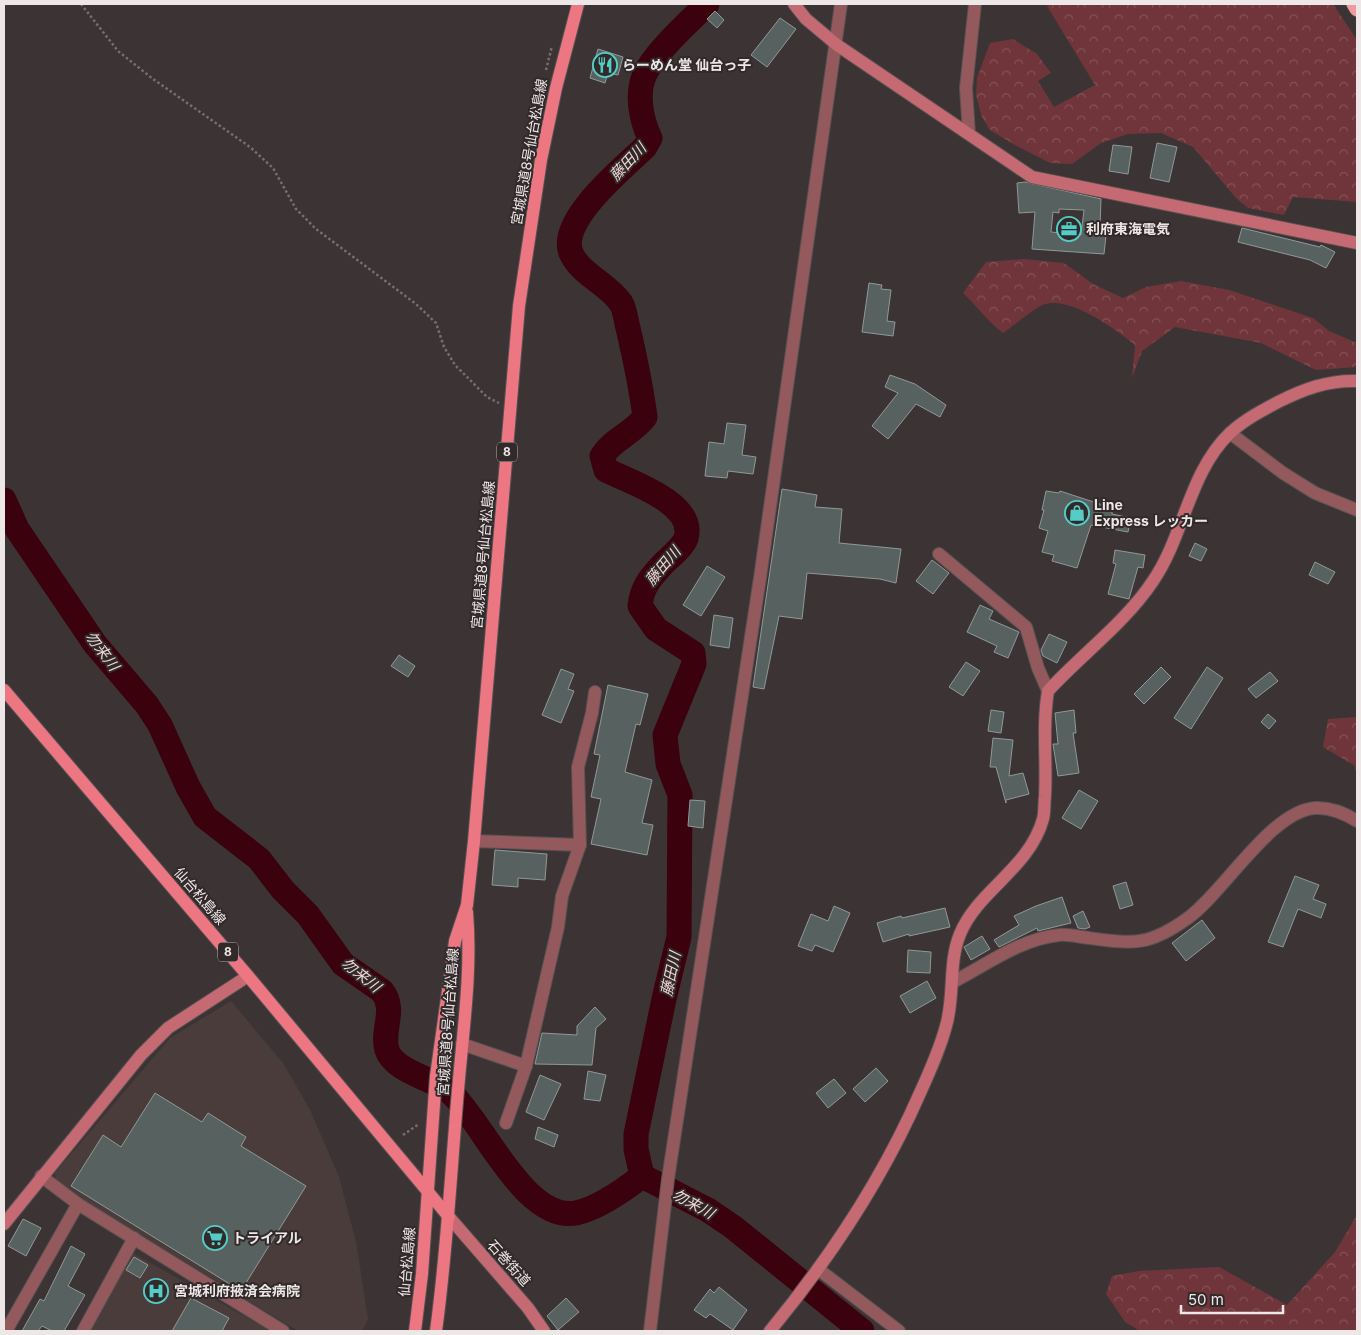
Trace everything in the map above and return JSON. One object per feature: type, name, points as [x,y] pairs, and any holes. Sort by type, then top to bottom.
[{"type":"highway","points":[[1354,4],[1357,9]]},
{"type":"main road","name":"宮城県道8号仙台松島線","points":[[432,1126],[436,1076],[455,941],[466,905],[474,841],[519,306],[540,160],[578,4]]},
{"type":"main road","name":"仙台松島線","points":[[4,690],[248,976],[449,1218]]},
{"type":"main road","name":"宮城県道8号仙台松島線","points":[[449,1218],[470,943],[466,905]]},
{"type":"main road","name":"仙台松島線","points":[[415,1331],[428,1195],[432,1126]]},
{"type":"main road","name":"8","points":[[436,1331],[449,1218]]},
{"type":"street","points":[[794,4],[806,18],[836,45],[1024,172],[1041,180],[1357,243]]},
{"type":"street","points":[[650,1331],[668,1179],[760,578],[841,4]]},
{"type":"street","points":[[969,134],[966,88],[975,4]]},
{"type":"street","points":[[1048,691],[1138,602],[1154,580],[1172,550],[1208,462],[1230,433],[1247,420],[1302,390],[1333,381],[1357,381]]},
{"type":"street","points":[[1230,433],[1283,473],[1315,493],[1357,510]]},
{"type":"street","points":[[770,1331],[818,1269],[859,1210],[899,1142],[935,1058],[946,1026],[952,982],[952,963],[960,934],[967,920],[1029,852],[1043,818],[1046,775],[1045,707],[1048,691],[1038,668],[1026,627],[938,554]]},
{"type":"street","points":[[506,1123],[526,1066],[558,927],[562,896],[580,845],[578,767],[592,713],[595,692]]},
{"type":"street","points":[[952,982],[1024,945],[1060,935],[1137,943],[1158,936],[1189,917],[1214,894],[1258,845],[1292,816],[1314,808],[1335,809],[1357,821]]},
{"type":"street","points":[[474,841],[580,845]]},
{"type":"street","points":[[4,1224],[141,1055],[168,1028],[248,976]]},
{"type":"street","points":[[462,1044],[526,1066]]},
{"type":"street","points":[[42,1176],[78,1204],[283,1331]]},
{"type":"street","points":[[6,1331],[78,1204]]},
{"type":"street","name":"石巻街道","points":[[449,1218],[528,1308],[544,1331]]},
{"type":"street","points":[[83,1331],[134,1238]]},
{"type":"street","points":[[818,1269],[899,1331]]},
{"type":"path","points":[[80,4],[118,51],[162,85],[250,147],[273,168],[296,209],[316,229],[416,304],[436,323],[444,347],[455,365],[487,397],[494,401]]},
{"type":"path","points":[[404,1135],[418,1126],[421,1118]]},
{"type":"shaded area","points":[[231,1001],[283,1063],[310,1110],[339,1177],[356,1242],[368,1319],[362,1331],[298,1331],[56,1183],[55,1173],[170,1038]]},
{"type":"shaded area","name":"宮城利府掖済会病院","points":[[133,1253],[267,1329],[265,1331],[90,1331]]},
{"type":"green space","points":[[1052,4],[1333,4],[1357,40],[1357,202],[1293,197],[1284,215],[1248,208],[1236,198],[1193,147],[1161,133],[1128,134],[1101,143],[1072,164],[1050,163],[990,130],[982,117],[976,96],[977,78],[990,43],[1013,39],[1037,54],[1051,73],[1038,81],[1054,107],[1095,85],[1047,6]]},
{"type":"green space","points":[[1024,259],[1064,263],[1093,284],[1123,298],[1146,287],[1181,281],[1229,290],[1313,318],[1329,331],[1357,343],[1357,367],[1316,370],[1261,343],[1175,327],[1142,351],[1132,378],[1135,345],[1093,316],[1068,305],[1045,304],[1003,333],[963,293],[986,262]]},
{"type":"green space","points":[[1357,717],[1357,778],[1355,766],[1323,747],[1328,719]]},
{"type":"green space","points":[[1357,1215],[1357,1331],[1140,1331],[1125,1322],[1106,1294],[1112,1276],[1139,1271],[1219,1267],[1287,1305],[1335,1252]]},
{"type":"building","points":[[715,11],[724,20],[717,28],[707,19]]},
{"type":"building","points":[[780,18],[796,29],[767,67],[751,55]]},
{"type":"building","points":[[598,49],[623,57],[618,75],[608,73],[605,83],[590,78]]},
{"type":"building","points":[[1157,143],[1177,147],[1169,182],[1150,178]]},
{"type":"building","points":[[1113,145],[1132,147],[1128,174],[1109,171]]},
{"type":"building","points":[[1025,182],[1101,199],[1100,226],[1107,226],[1104,254],[1032,249],[1035,212],[1019,213],[1017,183]],"holes":[[[1059,209],[1084,210],[1081,235],[1051,232],[1053,212],[1059,213]]]},
{"type":"building","points":[[1242,228],[1320,247],[1321,245],[1335,252],[1326,268],[1310,260],[1238,242]]},
{"type":"building","points":[[869,283],[882,285],[881,289],[891,290],[887,321],[895,322],[893,336],[862,332]]},
{"type":"building","points":[[890,375],[915,384],[946,405],[940,417],[916,404],[888,439],[872,426],[898,393],[885,387]]},
{"type":"building","points":[[727,423],[746,425],[742,455],[756,457],[753,474],[728,471],[727,478],[705,476],[709,442],[724,444]]},
{"type":"building","points":[[782,489],[817,495],[815,507],[842,509],[839,543],[901,549],[896,583],[880,579],[807,573],[802,619],[779,616],[764,689],[753,687]]},
{"type":"building","points":[[1046,491],[1059,493],[1060,491],[1112,508],[1112,514],[1131,518],[1128,532],[1091,525],[1077,568],[1052,561],[1054,555],[1042,552],[1048,531],[1039,528],[1044,510],[1042,510]]},
{"type":"building","points":[[1195,543],[1207,549],[1201,561],[1189,556]]},
{"type":"building","points":[[1115,550],[1145,555],[1143,568],[1138,567],[1129,599],[1108,594],[1116,564],[1113,563]]},
{"type":"building","points":[[932,560],[949,573],[933,594],[916,581]]},
{"type":"building","points":[[1315,562],[1335,572],[1328,584],[1309,575]]},
{"type":"building","points":[[707,566],[725,577],[701,616],[683,605]]},
{"type":"building","points":[[980,605],[993,611],[989,619],[1019,632],[1008,658],[994,652],[997,646],[967,632]]},
{"type":"building","points":[[714,615],[733,618],[729,648],[710,645]]},
{"type":"building","points":[[1049,634],[1067,642],[1057,663],[1043,656],[1041,650]]},
{"type":"building","points":[[399,655],[415,666],[408,677],[391,666]]},
{"type":"building","points":[[966,662],[980,671],[963,696],[949,687]]},
{"type":"building","points":[[1161,667],[1171,677],[1144,704],[1134,694]]},
{"type":"building","points":[[1207,667],[1223,678],[1191,729],[1174,718]]},
{"type":"building","points":[[561,669],[574,674],[568,689],[574,691],[561,723],[542,715]]},
{"type":"building","points":[[1270,672],[1278,681],[1256,698],[1248,689]]},
{"type":"building","points":[[608,685],[648,694],[640,725],[636,724],[625,772],[652,780],[642,823],[653,825],[647,855],[591,844],[601,799],[591,797],[600,755],[594,754]]},
{"type":"building","points":[[991,710],[1004,712],[1001,733],[988,731]]},
{"type":"building","points":[[1074,710],[1076,733],[1073,733],[1079,773],[1058,776],[1053,744],[1058,744],[1055,713]]},
{"type":"building","points":[[1268,714],[1276,721],[1269,729],[1261,722]]},
{"type":"building","points":[[993,738],[1013,740],[1009,776],[1023,773],[1029,794],[1006,800],[1006,803],[996,767],[990,767]]},
{"type":"building","points":[[1079,790],[1098,801],[1081,829],[1062,818]]},
{"type":"building","points":[[690,800],[705,801],[703,828],[688,826]]},
{"type":"building","points":[[495,850],[547,854],[545,880],[518,878],[518,887],[492,885]]},
{"type":"building","points":[[1295,876],[1319,885],[1313,899],[1326,904],[1321,918],[1298,909],[1283,947],[1268,942]]},
{"type":"building","points":[[1126,882],[1133,905],[1120,909],[1113,886]]},
{"type":"building","points":[[1062,897],[1071,923],[1038,931],[1037,928],[999,947],[994,940],[1019,925],[1014,916]]},
{"type":"building","points":[[834,906],[850,913],[833,952],[815,945],[812,951],[798,946],[811,914],[828,921]]},
{"type":"building","points":[[945,908],[950,927],[909,936],[909,934],[883,942],[877,923],[901,916],[902,918]]},
{"type":"building","points":[[1083,911],[1090,927],[1085,929],[1078,928],[1073,916]]},
{"type":"building","points":[[1202,920],[1215,938],[1186,961],[1172,943]]},
{"type":"building","points":[[982,936],[990,949],[971,960],[964,947]]},
{"type":"building","points":[[908,950],[931,952],[930,973],[907,972]]},
{"type":"building","points":[[927,981],[936,998],[910,1013],[900,996]]},
{"type":"building","points":[[595,1007],[606,1019],[596,1028],[592,1065],[535,1064],[542,1033],[577,1035],[577,1026]]},
{"type":"building","points":[[876,1068],[888,1081],[865,1102],[853,1089]]},
{"type":"building","points":[[588,1071],[606,1075],[600,1101],[584,1099]]},
{"type":"building","points":[[540,1075],[561,1084],[544,1120],[526,1112]]},
{"type":"building","points":[[834,1079],[846,1093],[828,1108],[816,1093]]},
{"type":"building","name":"トライアル","points":[[155,1093],[202,1122],[208,1113],[246,1137],[241,1146],[306,1186],[241,1291],[71,1186],[103,1135],[121,1147]]},
{"type":"building","points":[[538,1127],[558,1135],[554,1147],[535,1139]]},
{"type":"building","points":[[23,1219],[41,1228],[26,1256],[8,1246]]},
{"type":"building","points":[[71,1246],[85,1254],[68,1286],[85,1295],[64,1331],[52,1331],[42,1326],[38,1331],[22,1331],[40,1299],[44,1301]]},
{"type":"building","points":[[134,1257],[148,1265],[140,1278],[126,1270]]},
{"type":"building","points":[[719,1287],[747,1310],[733,1330],[710,1314],[706,1318],[694,1310],[710,1289],[714,1293]]},
{"type":"building","points":[[191,1298],[229,1318],[222,1331],[172,1331]]},
{"type":"building","points":[[566,1298],[579,1312],[558,1330],[547,1316]]},
{"type":"waterway","name":"藤田川","points":[[642,1176],[636,1149],[636,1134],[679,937],[680,795],[668,764],[665,735],[694,664],[693,653],[656,629],[640,606],[643,593],[651,578],[686,538],[686,526],[681,514],[659,495],[606,470],[602,456],[606,450],[635,428],[645,417],[642,395],[621,303],[616,296],[576,262],[569,242],[573,227],[582,212],[609,181],[645,147],[650,138],[644,123],[640,98],[642,81],[650,65],[656,56],[707,4]]},
{"type":"waterway","name":"勿来川","points":[[4,500],[17,529],[95,644],[147,705],[160,725],[188,787],[205,817],[259,859],[283,890],[308,915],[343,964],[382,991],[386,998],[389,1012],[386,1042],[391,1058],[406,1070],[452,1094],[523,1187],[540,1202],[557,1212],[576,1213],[585,1211],[619,1193],[642,1176]]},
{"type":"waterway","name":"勿来川","points":[[642,1176],[708,1210],[733,1227],[862,1331]]},
{"type":"place","name":"らーめん堂 仙台っ子","points":[[605,65]]},
{"type":"place","name":"利府東海電気","points":[[1069,229]]},
{"type":"place","name":"Line Express レッカー","points":[[1077,513]]},
{"type":"place","name":"トライアル","points":[[215,1238]]},
{"type":"place","name":"宮城利府掖済会病院","points":[[156,1291]]}]
